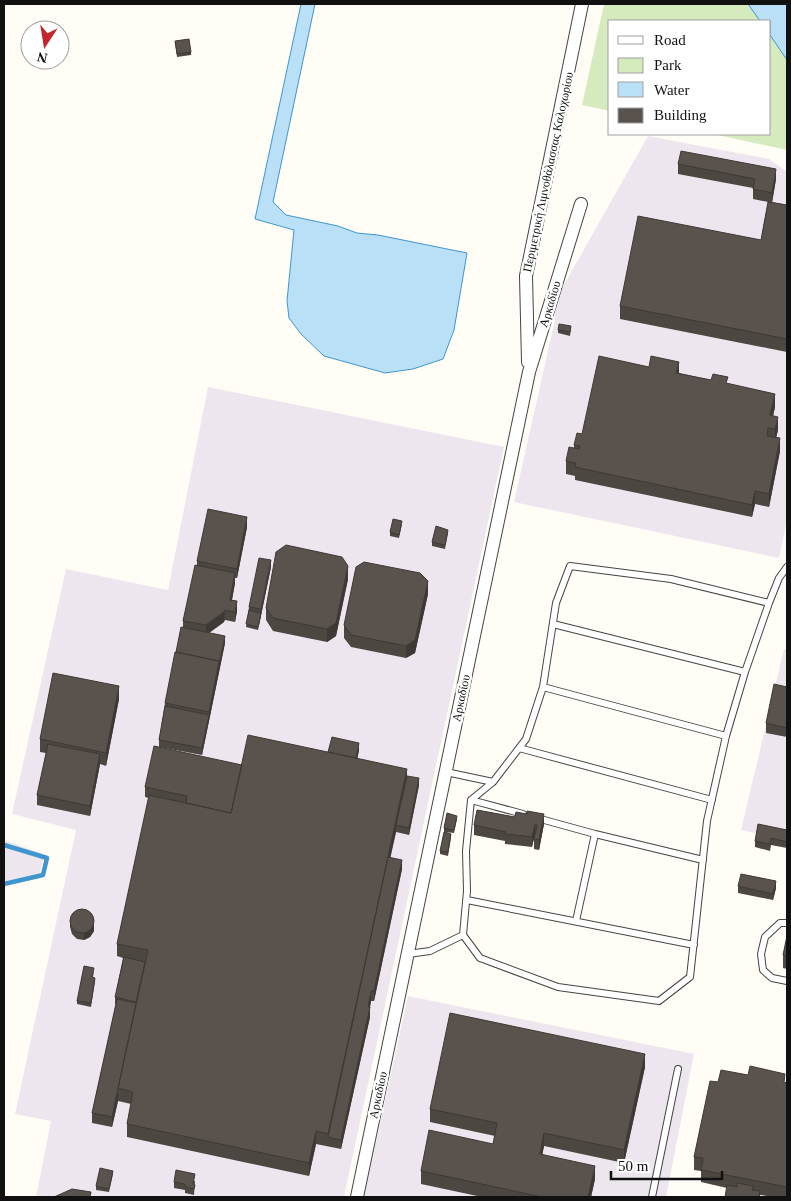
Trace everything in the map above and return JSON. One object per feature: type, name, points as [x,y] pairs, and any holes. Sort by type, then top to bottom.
[{"type":"street","name":"Περιμετρική Λιμνοθάλασσας Καλοχωρίου","points":[[529,372],[526,276],[582,4]]},
{"type":"street","name":"Αρκαδίου","points":[[357,1197],[529,372],[582,204]]},
{"type":"lane","points":[[769,603],[671,579],[570,566],[556,603],[543,687],[526,739],[493,782],[471,800],[466,851],[467,900],[463,934],[480,958],[558,988],[659,1001],[690,977],[707,821],[726,736],[745,672],[769,603],[779,578],[787,567]]},
{"type":"lane","points":[[553,624],[745,672]]},
{"type":"lane","points":[[543,687],[726,736]]},
{"type":"lane","points":[[518,748],[712,800]]},
{"type":"lane","points":[[446,772],[493,782]]},
{"type":"lane","points":[[471,800],[595,834],[703,860]]},
{"type":"lane","points":[[576,921],[595,834]]},
{"type":"lane","points":[[467,900],[694,945]]},
{"type":"lane","points":[[787,923],[780,923],[765,936],[761,954],[763,970],[772,978],[787,982]]},
{"type":"lane","points":[[408,954],[430,950],[463,934]]},
{"type":"lane","points":[[652,1197],[678,1069]]},
{"type":"shaded area","points":[[648,136],[769,159],[787,172],[787,520],[779,558],[514,502],[554,324],[556,299]]},
{"type":"shaded area","points":[[208,387],[504,447],[344,1197],[36,1197],[51,1121],[15,1114],[76,830],[12,814],[66,569],[168,590]]},
{"type":"shaded area","points":[[784,649],[787,650],[787,840],[741,830]]},
{"type":"shaded area","points":[[4,840],[44,854],[39,878],[4,884]]},
{"type":"shaded area","points":[[408,996],[694,1054],[666,1197],[364,1197]]},
{"type":"green space","points":[[604,4],[787,4],[787,150],[718,135],[771,135],[771,20],[608,20],[608,111],[582,105]]},
{"type":"water","points":[[301,4],[315,4],[273,202],[286,215],[338,226],[357,233],[378,235],[467,253],[454,330],[443,359],[413,369],[385,373],[324,356],[301,334],[289,318],[287,301],[294,230],[255,219]]},
{"type":"water","points":[[748,4],[787,4],[787,60],[771,36],[771,20],[759,20]]},
{"type":"building","points":[[189,39],[191,52],[177,54],[175,41]]},
{"type":"building","points":[[681,151],[776,169],[772,193],[753,189],[755,179],[678,164]]},
{"type":"building","points":[[768,202],[787,205],[787,339],[620,306],[638,216],[761,240]]},
{"type":"building","points":[[559,324],[571,326],[570,332],[558,330]]},
{"type":"building","points":[[599,356],[649,367],[651,356],[679,362],[676,373],[711,380],[713,374],[728,377],[726,383],[775,394],[770,415],[778,417],[775,429],[768,428],[767,436],[780,438],[769,494],[755,491],[752,505],[575,467],[576,463],[566,461],[569,447],[579,449],[580,446],[574,445],[577,433],[582,434]]},
{"type":"building","points":[[208,509],[247,517],[237,569],[197,561]]},
{"type":"building","points":[[393,519],[402,521],[399,535],[390,532]]},
{"type":"building","points":[[436,526],[448,530],[445,545],[432,542]]},
{"type":"building","points":[[286,545],[342,557],[348,566],[336,623],[327,629],[273,618],[266,608],[276,552]]},
{"type":"building","points":[[259,558],[271,560],[261,609],[249,607]]},
{"type":"building","points":[[364,562],[420,573],[428,581],[415,640],[406,646],[351,635],[344,625],[356,567]]},
{"type":"building","points":[[195,565],[235,573],[230,600],[237,601],[235,612],[225,610],[206,625],[183,621]]},
{"type":"building","points":[[249,610],[261,613],[258,627],[246,624]]},
{"type":"building","points":[[181,627],[225,636],[219,664],[219,661],[176,652]]},
{"type":"building","points":[[175,652],[219,661],[209,712],[165,703]]},
{"type":"building","points":[[53,673],[119,686],[106,753],[40,739]]},
{"type":"building","points":[[774,684],[787,687],[787,728],[766,723]]},
{"type":"building","points":[[165,706],[209,715],[202,748],[159,740]]},
{"type":"building","points":[[248,735],[407,769],[328,1134],[316,1131],[309,1163],[127,1124],[133,1092],[118,1088],[148,950],[117,944],[149,795],[231,813]]},
{"type":"building","points":[[332,737],[359,743],[356,758],[328,752]]},
{"type":"building","points":[[48,744],[100,754],[90,806],[37,795]]},
{"type":"building","points":[[154,746],[242,765],[231,813],[186,803],[187,796],[145,787]]},
{"type":"building","points":[[407,776],[419,778],[409,828],[396,825]]},
{"type":"building","points":[[477,810],[515,817],[516,812],[527,814],[527,811],[544,814],[539,840],[534,839],[537,825],[535,824],[532,837],[505,834],[506,832],[474,825]]},
{"type":"building","points":[[447,813],[457,816],[454,830],[444,828]]},
{"type":"building","points":[[758,824],[787,830],[787,842],[771,838],[770,844],[755,841]]},
{"type":"building","points":[[444,832],[451,834],[448,852],[440,851]]},
{"type":"building","points":[[388,857],[402,860],[374,991],[371,991],[368,1007],[370,1007],[341,1140],[328,1137]]},
{"type":"building","points":[[741,874],[776,881],[773,894],[738,886]]},
{"type":"building","points":[[82,909],[91,912],[94,921],[91,930],[82,933],[73,930],[70,921],[73,912]]},
{"type":"building","points":[[787,936],[787,956],[783,955]]},
{"type":"building","points":[[124,957],[145,962],[136,1002],[115,997]]},
{"type":"building","points":[[84,966],[94,968],[92,977],[95,978],[91,1003],[77,1001]]},
{"type":"building","points":[[117,999],[136,1003],[112,1117],[92,1113]]},
{"type":"building","points":[[450,1013],[645,1054],[624,1150],[544,1133],[540,1154],[595,1166],[588,1197],[542,1197],[421,1171],[429,1130],[493,1144],[497,1123],[430,1109]]},
{"type":"building","points":[[750,1066],[785,1074],[784,1082],[787,1083],[787,1187],[701,1170],[703,1158],[694,1157],[710,1081],[718,1082],[721,1070],[748,1075]]},
{"type":"building","points":[[100,1168],[113,1171],[109,1189],[96,1186]]},
{"type":"building","points":[[176,1170],[195,1174],[194,1189],[185,1187],[185,1184],[174,1182]]},
{"type":"building","points":[[737,1183],[753,1186],[752,1190],[760,1191],[759,1197],[725,1197],[727,1185],[737,1187]]},
{"type":"building","points":[[72,1189],[91,1192],[90,1197],[54,1197]]},
{"type":"waterway","points":[[4,845],[47,858],[43,875],[4,884]]}]
